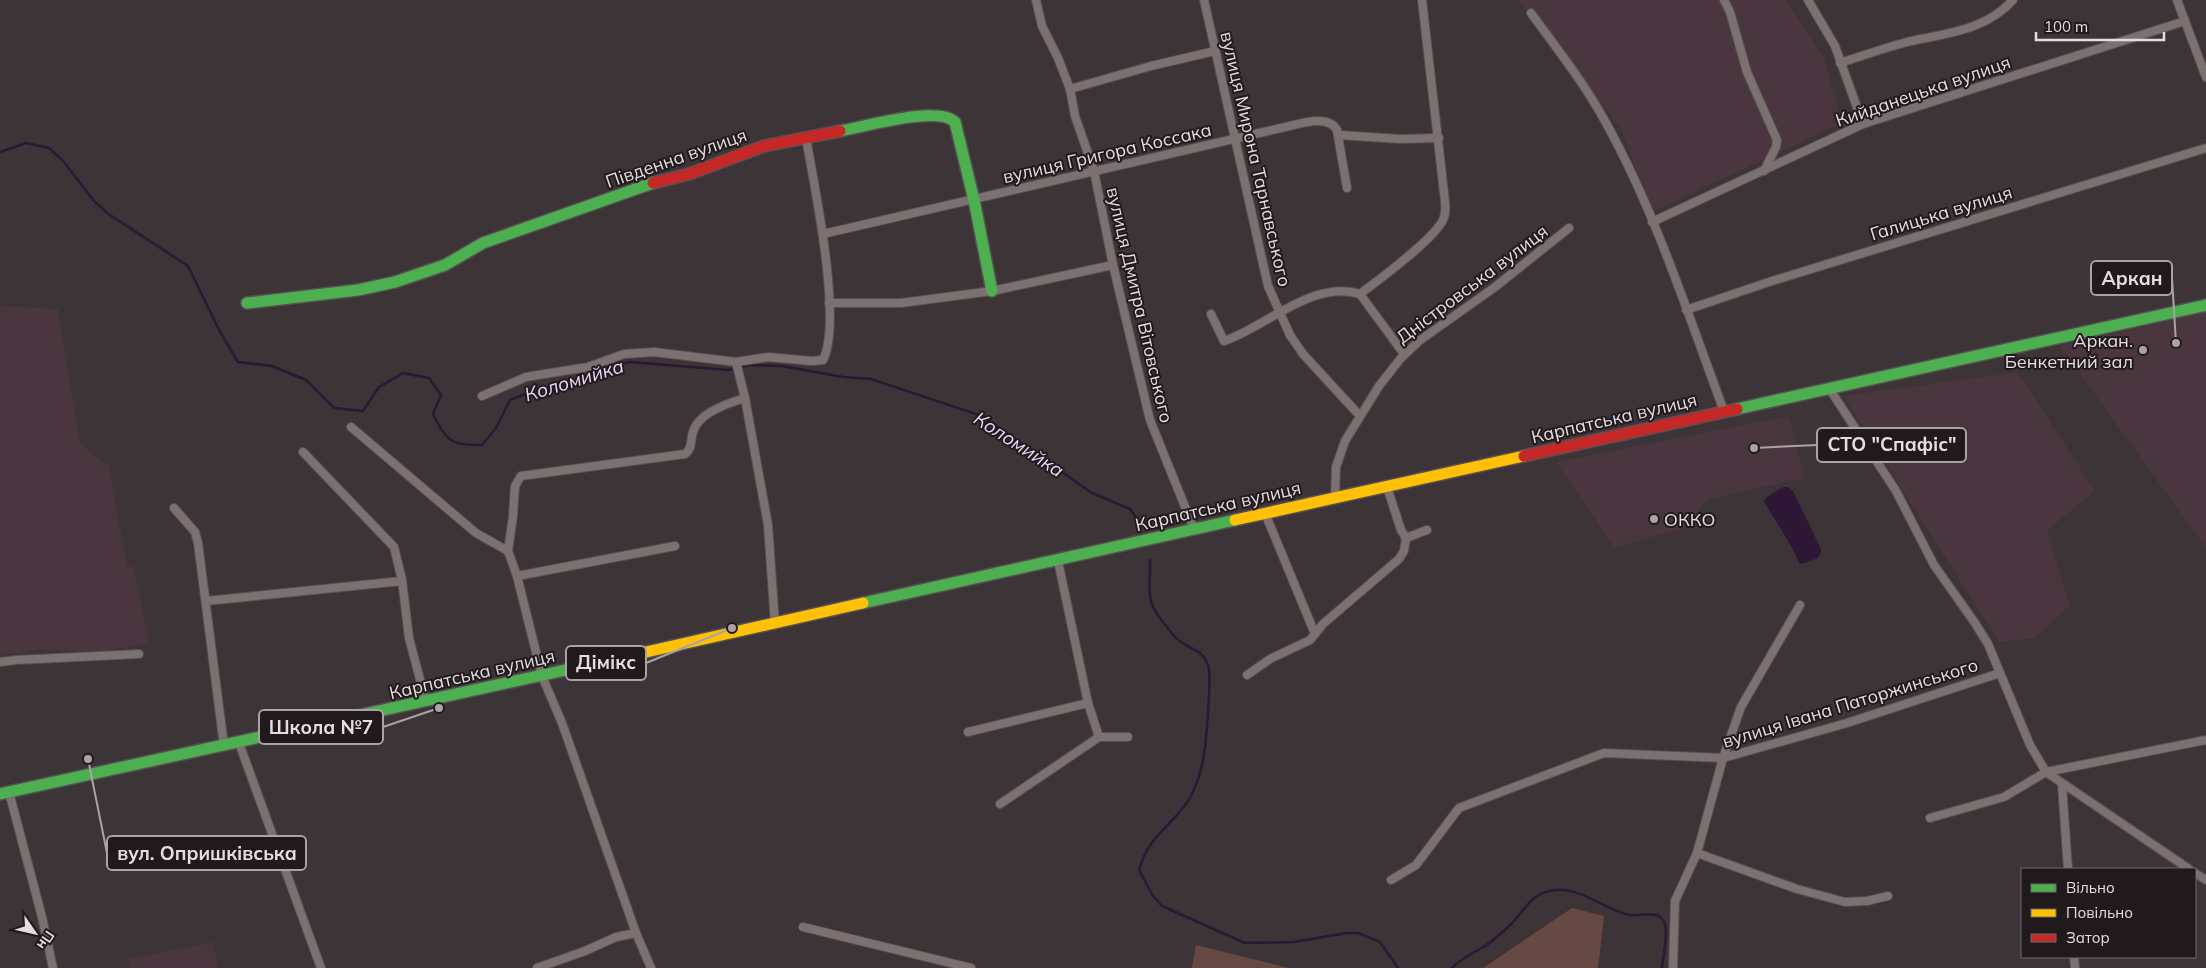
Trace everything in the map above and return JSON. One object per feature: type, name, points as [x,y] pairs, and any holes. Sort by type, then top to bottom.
[{"type":"main road","name":"Південна вулиця","points":[[247,303],[358,290],[425,273],[445,265],[484,243],[618,198],[657,182],[688,174],[764,146],[924,115],[951,117],[955,122],[974,200],[992,291]]},
{"type":"main road","name":"Карпатська вулиця","points":[[5,793],[426,702],[1265,513],[2206,305]]},
{"type":"street","name":"вулиця Дмитра Вітовського","points":[[1036,0],[1042,26],[1058,58],[1070,89],[1075,116],[1094,172],[1113,265],[1150,420],[1194,529]]},
{"type":"street","name":"вулиця Мирона Тарнавського","points":[[1204,0],[1263,270],[1279,312],[1302,354],[1360,416]]},
{"type":"street","points":[[1360,294],[1425,240],[1444,219],[1445,204],[1439,138],[1422,0]]},
{"type":"street","points":[[1724,0],[1730,12],[1748,72],[1777,140],[1776,147],[1764,170]]},
{"type":"street","points":[[1808,0],[1835,46],[1863,124]]},
{"type":"street","points":[[1840,62],[1907,42],[1950,34],[1976,26],[1993,18],[2013,0]]},
{"type":"street","points":[[2177,0],[2206,77]]},
{"type":"street","points":[[1531,13],[1579,79],[1601,114],[1635,182],[1724,411]]},
{"type":"street","name":"Кийданецька вулиця","points":[[1652,222],[1863,124],[2185,22]]},
{"type":"street","points":[[1070,89],[1150,66],[1215,51]]},
{"type":"street","name":"вулиця Григора Коссака","points":[[823,234],[1318,121],[1333,125],[1339,135]]},
{"type":"street","points":[[1347,188],[1339,135],[1400,139],[1439,138]]},
{"type":"street","points":[[482,396],[526,377],[588,367],[624,354],[654,352],[737,366],[768,357],[811,361],[823,360],[829,337],[830,303],[823,234],[806,138]]},
{"type":"street","name":"Галицька вулиця","points":[[1686,310],[1772,281],[2206,148]]},
{"type":"street","name":"Дністровська вулиця","points":[[1335,498],[1335,475],[1345,441],[1379,386],[1404,354],[1495,287],[1569,228]]},
{"type":"street","points":[[830,303],[893,304],[992,291],[1113,265]]},
{"type":"street","points":[[1211,314],[1224,341],[1236,337],[1279,312],[1326,294],[1347,290],[1360,294],[1404,354]]},
{"type":"street","points":[[737,366],[745,398],[768,525],[774,624]]},
{"type":"street","points":[[1829,388],[1896,491],[1934,565],[1975,622],[1988,644],[2035,756],[2046,772],[2188,868]]},
{"type":"street","points":[[651,968],[636,933],[562,723],[542,676],[508,551],[515,486],[521,476],[685,454],[690,449],[692,433],[700,420],[724,406],[745,398]]},
{"type":"street","points":[[351,428],[476,533],[508,551]]},
{"type":"street","points":[[303,452],[392,543],[396,552],[402,581],[409,638],[426,702]]},
{"type":"street","points":[[1248,675],[1270,658],[1305,644],[1351,598],[1399,559],[1404,551],[1406,538],[1401,530],[1387,486]]},
{"type":"street","points":[[174,508],[195,532],[198,543],[224,746]]},
{"type":"street","points":[[1265,513],[1315,634]]},
{"type":"street","points":[[1406,538],[1427,530]]},
{"type":"street","points":[[516,576],[675,546]]},
{"type":"street","points":[[1058,561],[1088,703],[1099,737]]},
{"type":"street","points":[[206,601],[402,581]]},
{"type":"street","points":[[1673,968],[1675,901],[1697,853],[1723,758],[1741,707],[1800,605]]},
{"type":"street","points":[[0,662],[139,654]]},
{"type":"street","name":"вулиця Івана Паторжинського","points":[[1391,880],[1416,865],[1459,808],[1604,753],[1723,758],[1847,723],[2000,673]]},
{"type":"street","points":[[968,732],[1088,703]]},
{"type":"street","points":[[1000,804],[1099,737],[1128,738]]},
{"type":"street","points":[[1930,818],[2004,797],[2046,772],[2206,740]]},
{"type":"street","points":[[239,743],[321,968]]},
{"type":"street","points":[[2062,784],[2068,868]]},
{"type":"street","points":[[5,793],[53,968]]},
{"type":"street","points":[[1697,853],[1797,889],[1845,902],[1867,901],[1888,896]]},
{"type":"street","points":[[803,927],[971,968]]},
{"type":"street","points":[[537,968],[585,951],[616,937],[636,933]]},
{"type":"shaded area","points":[[1517,0],[1786,0],[1825,60],[1842,123],[1652,212],[1622,132],[1556,40]]},
{"type":"shaded area","points":[[0,306],[58,309],[80,444],[109,466],[127,566],[134,567],[149,643],[99,652],[40,650],[0,656]]},
{"type":"shaded area","points":[[2206,312],[2206,548],[2060,346]]},
{"type":"shaded area","points":[[2018,372],[2095,491],[2047,531],[2070,605],[2036,638],[1999,642],[1843,396]]},
{"type":"shaded area","points":[[1789,416],[1804,478],[1706,500],[1690,526],[1614,548],[1556,462]]},
{"type":"shaded area","points":[[1783,487],[1788,487],[1793,491],[1821,549],[1818,558],[1802,564],[1799,563],[1764,501]]},
{"type":"shaded area","points":[[1572,908],[1604,916],[1598,968],[1483,968]]},
{"type":"shaded area","points":[[213,942],[218,968],[130,968],[128,959]]},
{"type":"shaded area","points":[[1196,945],[1289,968],[1192,968]]},
{"type":"waterway","name":"Коломийка","points":[[0,152],[26,143],[49,148],[63,161],[94,201],[107,213],[188,266],[219,330],[238,362],[272,366],[306,380],[334,408],[363,411],[379,387],[403,373],[429,378],[441,395],[433,414],[446,436],[457,443],[482,445],[496,428],[510,400],[536,390],[567,384],[615,365],[630,362],[728,370],[750,365],[782,366],[843,377],[871,379],[982,416],[1092,493],[1130,509],[1140,523]]},
{"type":"waterway","name":"Коломийка","points":[[1150,560],[1149,589],[1154,610],[1176,638],[1203,656],[1208,665],[1209,672],[1204,752],[1197,782],[1185,806],[1149,847],[1143,857],[1139,870],[1153,896],[1162,906],[1245,943],[1294,942],[1347,933],[1358,933],[1380,942],[1398,968]]},
{"type":"waterway","name":"Коломийка","points":[[1452,968],[1496,938],[1540,894],[1557,890],[1579,893],[1629,915],[1648,914],[1661,918],[1666,931],[1662,968]]},
{"type":"traffic: fast","points":[[840,131],[917,116],[946,117],[955,122],[974,200],[992,291]]},
{"type":"traffic: fast","points":[[247,303],[358,290],[395,282],[445,265],[483,243],[653,183]]},
{"type":"traffic: fast","points":[[1737,409],[2206,305]]},
{"type":"traffic: fast","points":[[863,603],[1235,520]]},
{"type":"traffic: fast","points":[[0,794],[593,664]]},
{"type":"traffic: slow","points":[[1235,520],[1524,456]]},
{"type":"traffic: slow","points":[[593,664],[863,603]]},
{"type":"traffic: jam","points":[[653,183],[689,174],[764,146],[840,131]]},
{"type":"traffic: jam","points":[[1524,456],[1737,409]]},
{"type":"place","name":"Аркан","points":[[2176,343]]},
{"type":"place","name":"Аркан. Бенкетний зал","points":[[2143,350]]},
{"type":"place","name":"СТО \"Спафіс\"","points":[[1754,448]]},
{"type":"place","name":"ОККО","points":[[1654,519]]},
{"type":"place","name":"Дімікс","points":[[732,628]]},
{"type":"place","name":"Школа №7","points":[[439,708]]},
{"type":"place","name":"вул. Опришківська","points":[[88,759]]}]
